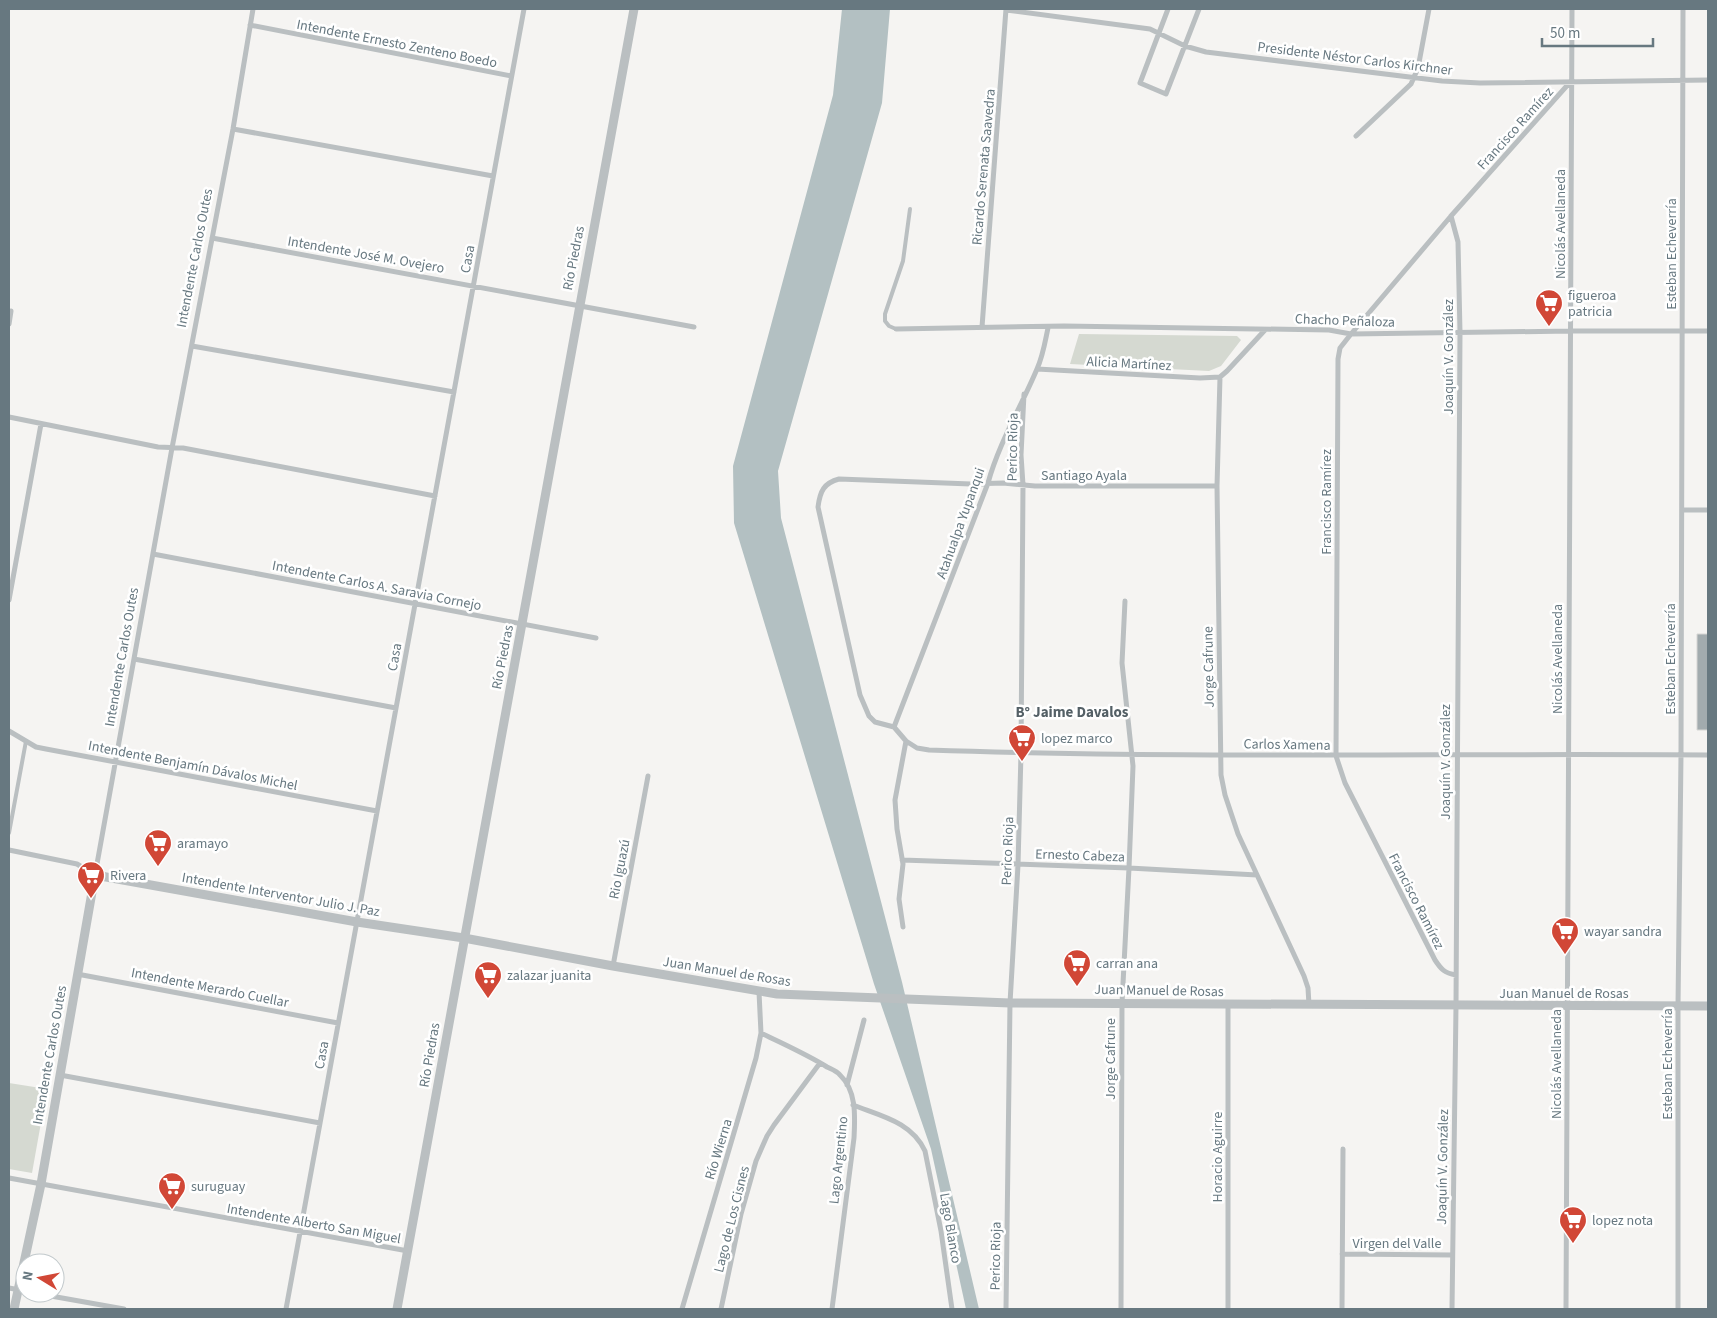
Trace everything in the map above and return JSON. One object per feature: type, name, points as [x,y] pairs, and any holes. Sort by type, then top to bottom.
[{"type":"street","name":"Intendente Carlos Outes","points":[[25,1253],[41,1184],[94,875],[172,448],[233,129],[253,9]]},
{"type":"street","name":"Casa","points":[[286,1309],[524,9]]},
{"type":"street","name":"Río Piedras","points":[[397,1309],[634,9]]},
{"type":"street","points":[[1168,9],[1140,83],[1166,94],[1199,9]]},
{"type":"street","points":[[1356,136],[1415,78],[1429,9]]},
{"type":"street","name":"Nicolás Avellaneda","points":[[1566,1309],[1572,9]]},
{"type":"street","name":"Esteban Echeverría","points":[[1678,1309],[1683,9]]},
{"type":"street","name":"Presidente Néstor Carlos Kirchner","points":[[1006,10],[1142,28],[1160,32],[1184,46],[1206,52],[1415,78],[1480,83],[1572,80],[1708,80]]},
{"type":"street","name":"Ricardo Serenata Saavedra","points":[[982,328],[1006,10]]},
{"type":"street","name":"Intendente Ernesto Zenteno Boedo","points":[[250,26],[511,76]]},
{"type":"street","name":"Francisco Ramírez","points":[[1456,975],[1441,970],[1435,960],[1345,783],[1336,756],[1338,359],[1340,348],[1451,216],[1572,80]]},
{"type":"street","points":[[233,129],[493,176]]},
{"type":"street","name":"Joaquín V. González","points":[[1451,216],[1458,242],[1460,332],[1456,1006],[1452,1309]]},
{"type":"street","name":"Intendente José M. Ovejero","points":[[212,238],[694,327]]},
{"type":"street","points":[[9,324],[11,311]]},
{"type":"street","name":"Chacho Peñaloza","points":[[896,329],[1048,328],[1064,326],[1330,330],[1352,334],[1571,330],[1708,331]]},
{"type":"street","name":"Atahualpa Yupanqui","points":[[894,727],[988,483],[996,457],[1037,369],[1048,328]]},
{"type":"street","points":[[1220,376],[1227,371],[1265,330]]},
{"type":"street","points":[[192,346],[454,392]]},
{"type":"street","name":"Alicia Martínez","points":[[1037,369],[1200,378],[1220,376]]},
{"type":"street","name":"Jorge Cafrune","points":[[1220,376],[1217,486],[1221,775],[1225,795],[1238,834],[1304,976],[1308,988],[1309,1005]]},
{"type":"street","name":"Perico Rioja","points":[[1006,1309],[1010,1003],[1018,865],[1021,753],[1024,394]]},
{"type":"street","points":[[9,417],[435,496]]},
{"type":"street","points":[[9,600],[41,424]]},
{"type":"street","name":"Santiago Ayala","points":[[894,727],[875,722],[869,716],[860,695],[818,507],[820,494],[831,481],[840,478],[971,484],[1217,486]]},
{"type":"street","points":[[1682,510],[1708,510]]},
{"type":"street","name":"Intendente Carlos A. Saravia Cornejo","points":[[154,554],[596,638]]},
{"type":"street","name":"Jorge Cafrune","points":[[1121,1309],[1122,1003],[1130,868],[1132,755],[1122,663],[1125,601]]},
{"type":"street","points":[[134,659],[396,708]]},
{"type":"street","name":"Carlos Xamena","points":[[894,727],[906,741],[917,748],[929,750],[1132,755],[1708,755]]},
{"type":"street","name":"Intendente Benjamín Dávalos Michel","points":[[9,731],[46,749],[377,811]]},
{"type":"street","points":[[903,927],[899,899],[902,860],[897,829],[896,800],[906,741]]},
{"type":"street","name":"Rio Iguazú","points":[[613,966],[648,776]]},
{"type":"street","name":"Intendente Interventor Julio J. Paz","points":[[9,850],[77,864],[94,875],[357,922],[464,938]]},
{"type":"street","name":"Ernesto Cabeza","points":[[902,860],[1130,868],[1256,875]]},
{"type":"street","name":"Juan Manuel de Rosas","points":[[464,938],[759,992],[792,995],[1010,1003],[1568,1007],[1708,1006]]},
{"type":"street","name":"Intendente Merardo Cuellar","points":[[77,974],[338,1023]]},
{"type":"street","name":"Río Wierna","points":[[682,1309],[749,1084],[761,1034],[759,992]]},
{"type":"street","name":"Horacio Aguirre","points":[[1228,1004],[1228,1309]]},
{"type":"street","points":[[847,1085],[864,1020]]},
{"type":"street","name":"Lago Argentino","points":[[761,1034],[840,1074],[847,1085],[854,1105],[854,1138],[832,1309]]},
{"type":"street","name":"Lago de Los Cisnes","points":[[721,1309],[742,1214],[756,1162],[774,1125],[820,1063]]},
{"type":"street","points":[[60,1075],[320,1123]]},
{"type":"street","name":"Lago Blanco","points":[[854,1105],[892,1120],[911,1130],[920,1140],[925,1151],[941,1231],[952,1309]]},
{"type":"street","points":[[1342,1309],[1343,1149]]},
{"type":"street","name":"Intendente Alberto San Miguel","points":[[9,1178],[408,1251]]},
{"type":"street","name":"Virgen del Valle","points":[[1342,1254],[1452,1254]]},
{"type":"street","points":[[65,1299],[124,1309]]},
{"type":"lane","points":[[896,329],[889,326],[885,321],[885,314],[903,261],[910,209]]},
{"type":"lane","points":[[9,833],[26,740]]},
{"type":"shaded area","points":[[842,9],[890,9],[882,103],[778,471],[781,518],[902,982],[979,1309],[966,1309],[931,1149],[874,984],[734,523],[733,466],[833,95]]},
{"type":"shaded area","points":[[1079,334],[1237,336],[1241,340],[1221,366],[1209,371],[1070,364]]},
{"type":"shaded area","points":[[9,1083],[47,1089],[32,1173],[9,1169]]},
{"type":"building","points":[[1697,634],[1708,634],[1708,730],[1697,730]]},
{"type":"place","name":"figueroa patricia","points":[[1549,327]]},
{"type":"place","name":"lopez marco","points":[[1022,762]]},
{"type":"place","name":"aramayo","points":[[158,867]]},
{"type":"place","name":"Rivera","points":[[91,899]]},
{"type":"place","name":"wayar sandra","points":[[1565,955]]},
{"type":"place","name":"carran ana","points":[[1077,987]]},
{"type":"place","name":"zalazar juanita","points":[[488,999]]},
{"type":"place","name":"suruguay","points":[[172,1210]]},
{"type":"place","name":"lopez nota","points":[[1573,1244]]},
{"type":"district","name":"B° Jaime Davalos","points":[[1072,712]]}]
